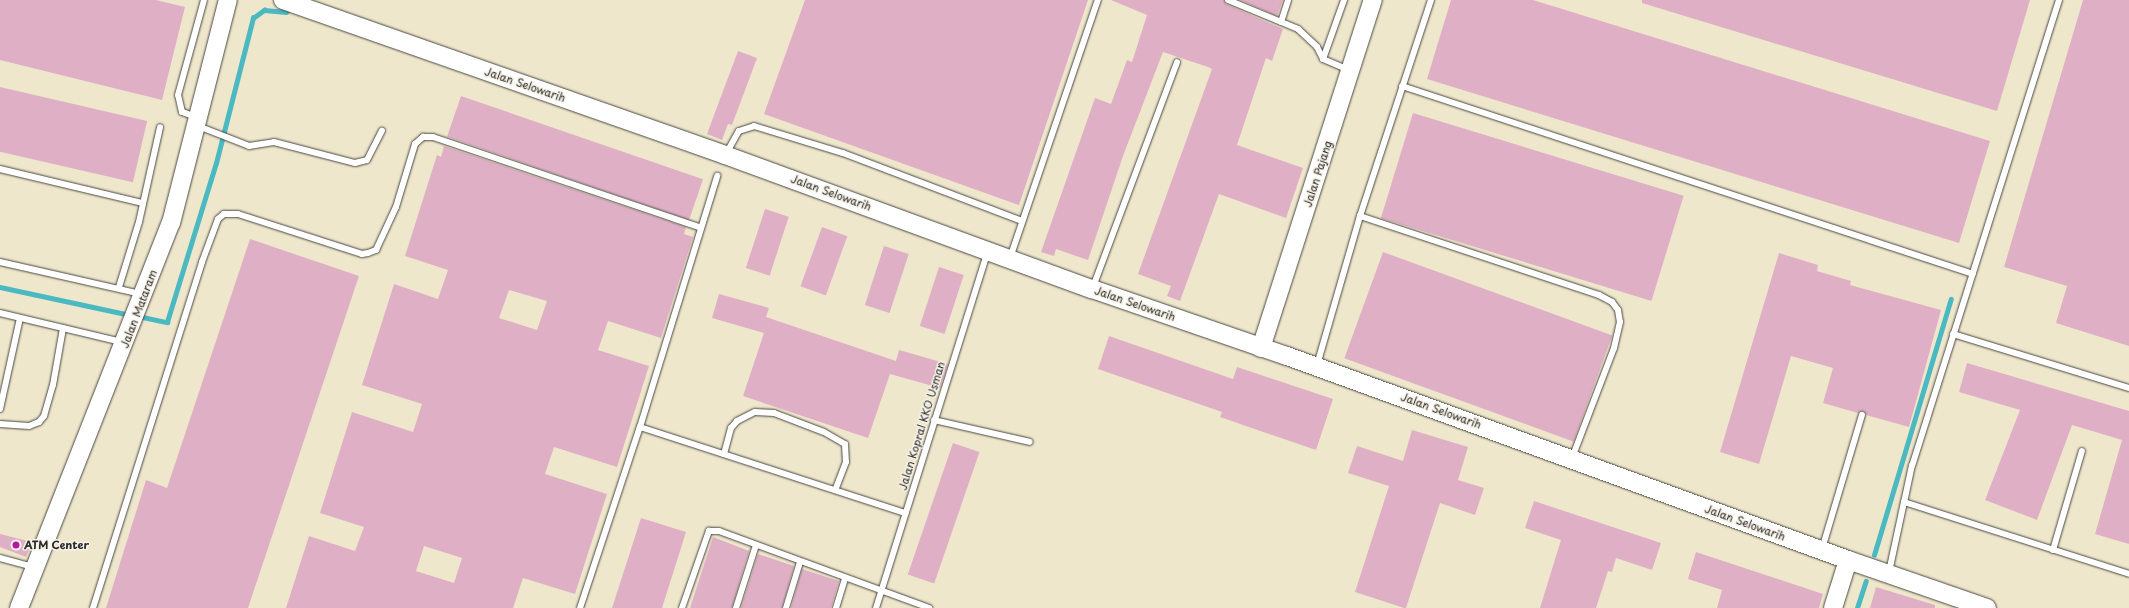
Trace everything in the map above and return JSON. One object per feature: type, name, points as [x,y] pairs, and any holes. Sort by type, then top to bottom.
[{"type":"main road","name":"Jalan Mataram","points":[[19,608],[126,343],[171,223],[203,125],[228,0]]},
{"type":"main road","name":"Jalan Selowarih","points":[[284,0],[725,155],[988,249],[1092,289],[1317,367],[1572,458],[1822,551],[1987,608]]},
{"type":"main road","name":"Jalan Pajang","points":[[1260,348],[1373,0]]},
{"type":"main road","points":[[1833,608],[1848,560]]},
{"type":"lane","points":[[204,0],[178,95],[182,112],[232,140],[249,146],[274,142],[355,163],[367,160],[382,131]]},
{"type":"lane","points":[[1010,258],[1098,0]]},
{"type":"lane","points":[[1228,0],[1238,2],[1298,29],[1308,38],[1324,59],[1351,70]]},
{"type":"lane","points":[[1281,22],[1288,0]]},
{"type":"lane","points":[[1324,59],[1344,0]]},
{"type":"lane","points":[[1317,367],[1360,216],[1431,0]]},
{"type":"lane","points":[[1888,574],[1912,465],[2058,0]]},
{"type":"lane","points":[[1092,289],[1177,62]]},
{"type":"lane","points":[[1402,86],[1973,274]]},
{"type":"lane","points":[[725,155],[740,131],[754,126],[843,153],[1022,221]]},
{"type":"lane","points":[[119,287],[143,203],[160,127]]},
{"type":"lane","points":[[93,608],[202,262],[218,219],[224,214],[238,214],[362,254],[368,253],[376,250],[396,208],[415,144],[423,138],[433,137],[699,227]]},
{"type":"lane","points":[[0,169],[143,203]]},
{"type":"lane","points":[[580,608],[640,426],[699,227],[717,176]]},
{"type":"lane","points":[[1360,216],[1599,295],[1612,302],[1618,310],[1620,322],[1614,348],[1572,458]]},
{"type":"lane","name":"Jalan Kopral KKO Usman","points":[[876,608],[988,249]]},
{"type":"lane","points":[[0,262],[119,287],[142,300]]},
{"type":"lane","points":[[0,313],[126,343]]},
{"type":"lane","points":[[0,405],[20,318]]},
{"type":"lane","points":[[0,424],[29,426],[39,422],[44,416],[53,385],[63,328]]},
{"type":"lane","points":[[1952,334],[2129,388]]},
{"type":"lane","points":[[724,454],[731,428],[736,421],[745,415],[755,412],[774,414],[824,432],[845,444],[846,462],[835,490]]},
{"type":"lane","points":[[1822,551],[1862,415]]},
{"type":"lane","points":[[934,420],[1030,442]]},
{"type":"lane","points":[[640,426],[905,513]]},
{"type":"lane","points":[[2053,550],[2082,452]]},
{"type":"lane","points":[[1904,502],[2129,574]]},
{"type":"lane","points":[[682,608],[709,531],[719,531],[881,592],[929,608]]},
{"type":"lane","points":[[736,608],[756,545]]},
{"type":"lane","points":[[0,558],[35,568]]},
{"type":"lane","points":[[786,608],[800,562]]},
{"type":"lane","points":[[836,608],[845,578]]},
{"type":"building","points":[[0,0],[156,0],[185,7],[162,100],[0,60]]},
{"type":"building","points":[[805,0],[1088,0],[1019,205],[764,114]]},
{"type":"building","points":[[1111,0],[1224,0],[1226,4],[1283,29],[1272,61],[1266,58],[1237,145],[1303,168],[1286,218],[1219,194],[1180,301],[1167,296],[1171,286],[1138,274],[1212,69],[1208,67],[1163,52],[1123,156],[1088,260],[1056,249],[1054,256],[1041,252],[1095,98],[1111,104],[1127,60],[1132,62],[1147,15]]},
{"type":"building","points":[[1240,0],[1283,0],[1277,16]]},
{"type":"building","points":[[1451,0],[1533,0],[1990,141],[1959,243],[1427,79]]},
{"type":"building","points":[[1642,0],[2030,0],[1997,111],[1642,3]]},
{"type":"building","points":[[2083,0],[2129,0],[2129,346],[2056,323],[2067,286],[2004,267]]},
{"type":"building","points":[[738,51],[757,58],[732,125],[728,124],[722,140],[707,134]]},
{"type":"building","points":[[0,87],[147,121],[133,182],[0,152]]},
{"type":"building","points":[[461,96],[703,179],[689,220],[447,137]]},
{"type":"building","points":[[1413,113],[1684,196],[1651,301],[1381,218]]},
{"type":"building","points":[[444,146],[686,227],[684,234],[693,237],[661,338],[608,321],[598,350],[649,366],[617,467],[554,447],[545,474],[607,494],[575,594],[523,578],[513,608],[286,608],[309,536],[355,551],[364,527],[320,513],[352,412],[413,432],[422,404],[362,385],[394,284],[438,299],[448,270],[405,256],[437,155],[441,157]],"holes":[[[509,290],[547,301],[537,330],[499,318]],[[424,546],[462,558],[454,583],[416,571]]]},
{"type":"building","points":[[765,209],[789,217],[770,276],[746,268]]},
{"type":"building","points":[[822,227],[847,236],[826,295],[800,286]]},
{"type":"building","points":[[250,239],[359,276],[248,608],[106,608],[146,480],[167,488]]},
{"type":"building","points":[[884,246],[909,254],[890,313],[865,305]]},
{"type":"building","points":[[1383,252],[1612,335],[1574,442],[1344,358]]},
{"type":"building","points":[[1779,253],[1818,265],[1817,271],[1851,281],[1850,285],[1941,310],[1909,427],[1866,415],[1863,411],[1858,413],[1823,403],[1833,368],[1791,356],[1759,464],[1720,452]]},
{"type":"building","points":[[939,267],[964,275],[945,334],[920,326]]},
{"type":"building","points":[[719,294],[769,308],[766,317],[896,361],[899,350],[948,364],[940,388],[890,374],[868,438],[743,396],[764,333],[712,318]]},
{"type":"building","points":[[1109,336],[1233,379],[1237,367],[1333,399],[1316,450],[1220,417],[1222,412],[1098,369]]},
{"type":"building","points":[[1967,363],[2129,411],[2129,544],[2095,534],[2122,440],[2072,425],[2037,520],[1985,500],[2020,410],[1959,392]]},
{"type":"building","points":[[1412,430],[1468,447],[1458,480],[1484,488],[1475,515],[1440,503],[1406,608],[1404,608],[1355,592],[1389,486],[1348,473],[1357,446],[1403,461]]},
{"type":"building","points":[[953,443],[979,452],[934,584],[908,574]]},
{"type":"building","points":[[1534,501],[1661,543],[1652,570],[1616,558],[1612,572],[1608,571],[1596,608],[1540,608],[1561,540],[1525,528]]},
{"type":"building","points":[[641,518],[686,532],[662,608],[612,608]]},
{"type":"building","name":"ATM Center","points":[[0,534],[32,542],[26,557],[0,547]]},
{"type":"building","points":[[713,537],[749,551],[732,608],[690,608]]},
{"type":"building","points":[[1696,552],[1823,594],[1819,608],[1717,608],[1722,590],[1688,579]]},
{"type":"building","points":[[758,554],[794,566],[782,608],[741,608]]},
{"type":"building","points":[[802,569],[839,581],[831,608],[791,608]]},
{"type":"building","points":[[1876,587],[1935,605],[1935,608],[1870,608]]},
{"type":"waterway","points":[[138,316],[167,322],[216,163],[253,18],[264,10],[286,12],[292,7]]},
{"type":"waterway","points":[[0,287],[131,315]]},
{"type":"waterway","points":[[1874,555],[1951,299]]},
{"type":"waterway","points":[[1857,608],[1866,581]]},
{"type":"place","name":"ATM Center","points":[[16,545]]}]
